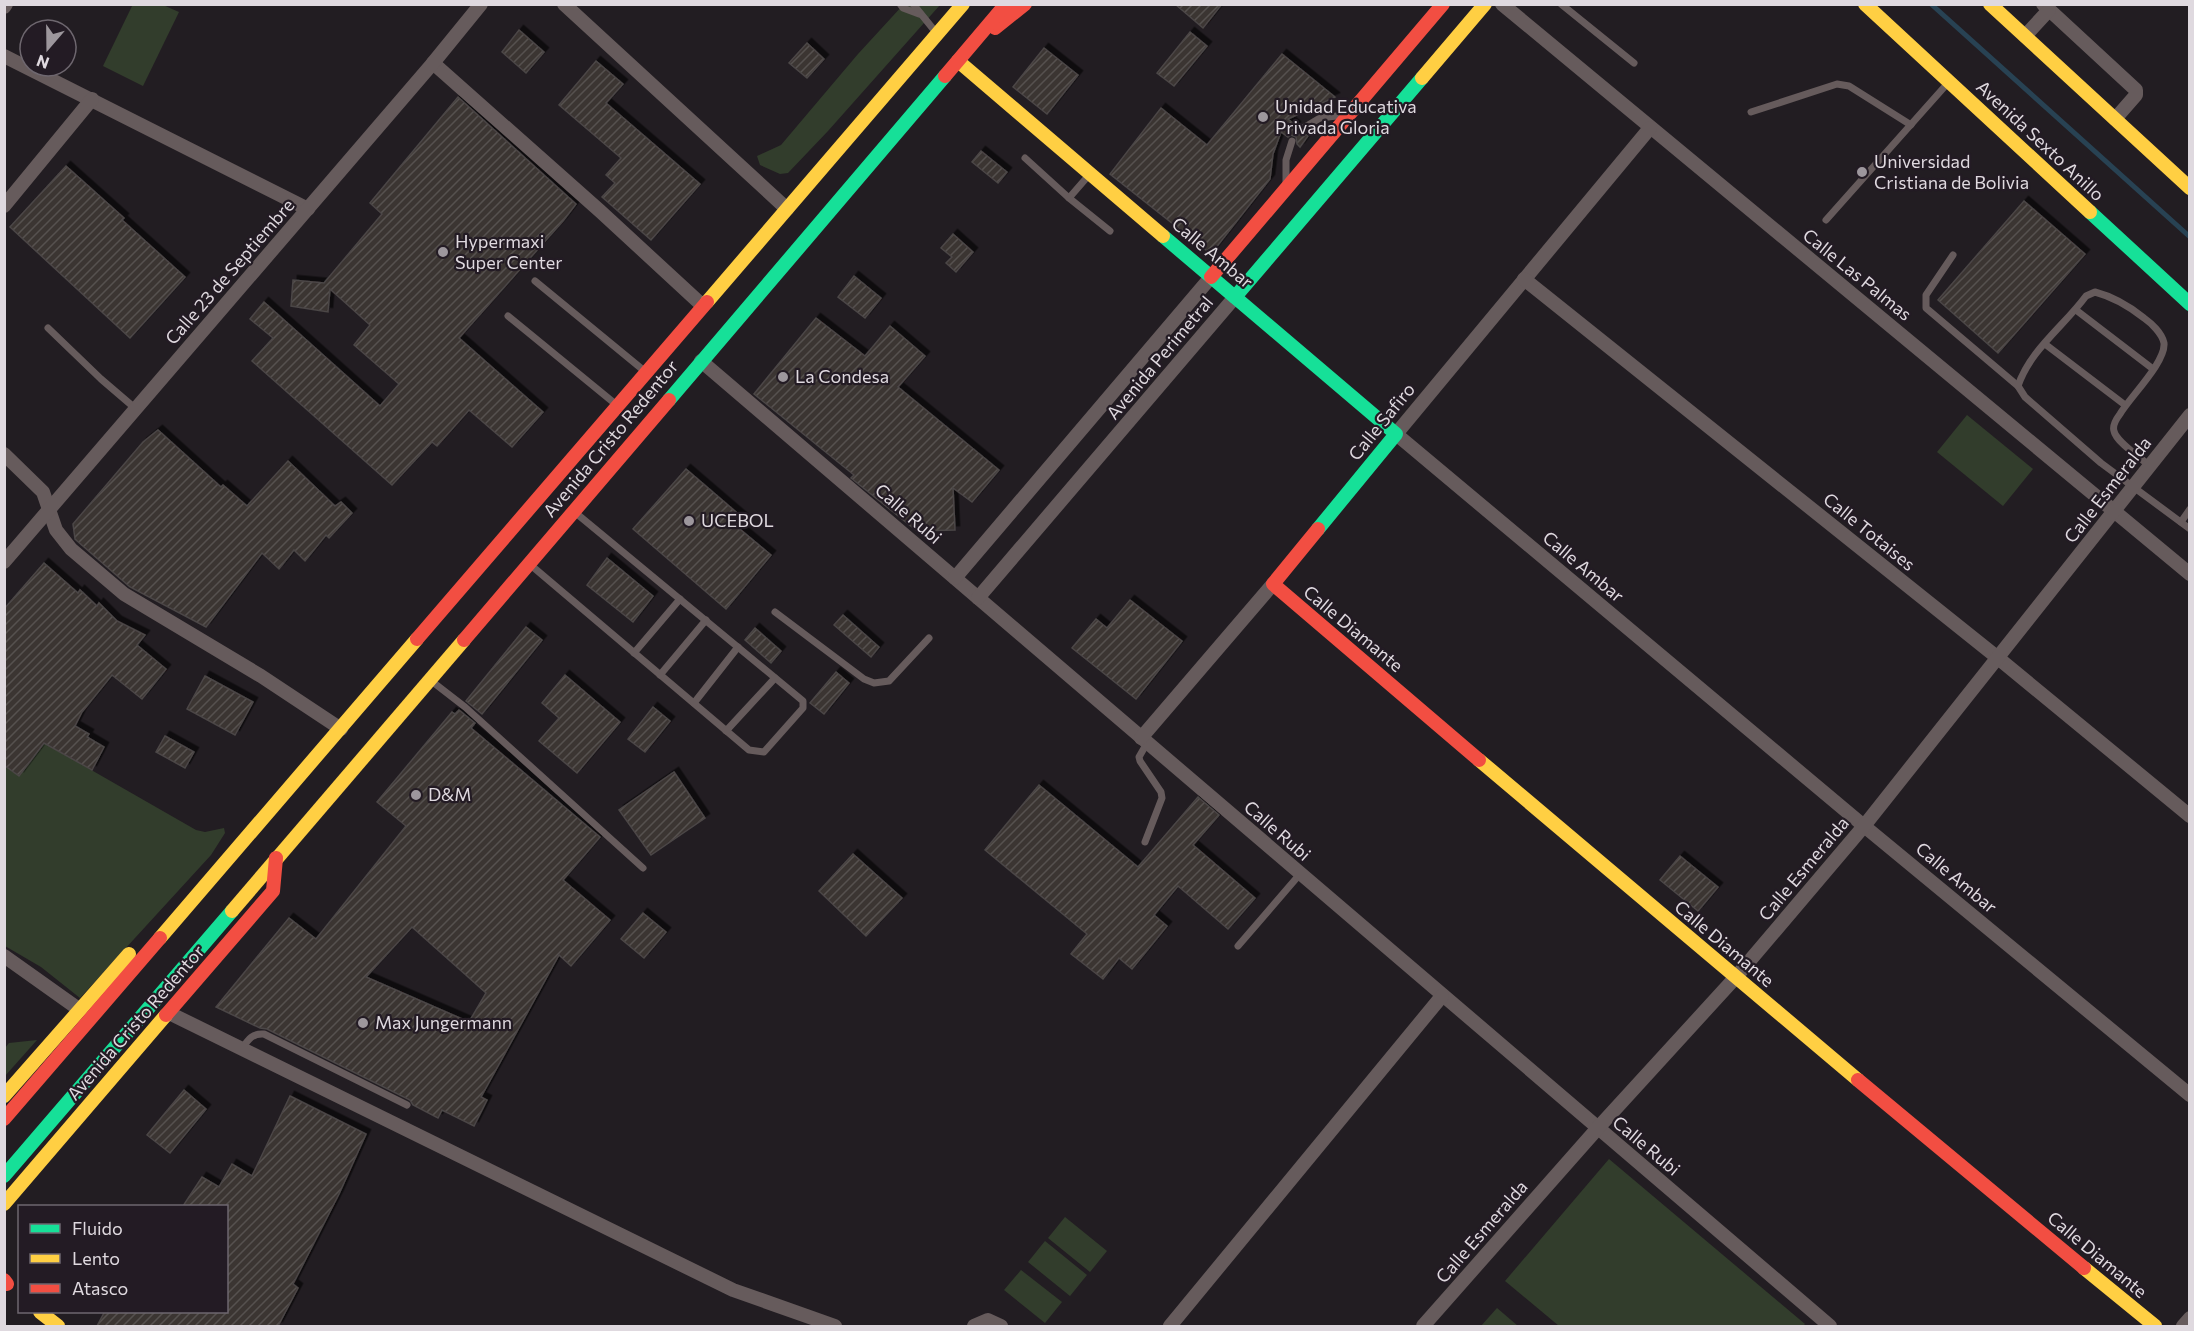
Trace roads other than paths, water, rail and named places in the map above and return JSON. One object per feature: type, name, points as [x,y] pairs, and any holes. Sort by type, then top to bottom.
[{"type":"main road","name":"Avenida Cristo Redentor","points":[[941,30],[958,4]]},
{"type":"main road","name":"Avenida Cristo Redentor","points":[[4,1119],[963,4]]},
{"type":"main road","name":"Avenida Cristo Redentor","points":[[9,1171],[1006,4]]},
{"type":"main road","name":"Avenida Cristo Redentor","points":[[973,43],[1025,4]]},
{"type":"main road","name":"Avenida Perimetral","points":[[1211,277],[1443,4]]},
{"type":"main road","name":"Avenida Perimetral","points":[[1235,297],[1485,4]]},
{"type":"main road","name":"Avenida Sexto Anillo","points":[[1865,4],[2190,304]]},
{"type":"main road","points":[[1990,4],[2190,188]]},
{"type":"main road","name":"Calle Ambar","points":[[958,61],[1396,434]]},
{"type":"main road","name":"Calle Safiro","points":[[1273,584],[1396,434]]},
{"type":"main road","name":"Calle Diamante","points":[[1273,584],[1735,978],[2155,1326]]},
{"type":"main road","name":"Avenida Cristo Redentor","points":[[4,1096],[218,852],[248,837]]},
{"type":"main road","name":"Avenida Cristo Redentor","points":[[4,1204],[273,891],[276,858]]},
{"type":"main road","points":[[5,1282],[18,1292]]},
{"type":"main road","points":[[42,1313],[58,1326]]},
{"type":"street","name":"Calle 23 de Septiembre","points":[[4,562],[482,4]]},
{"type":"street","points":[[564,4],[787,208]]},
{"type":"street","name":"Calle Las Palmas","points":[[1502,4],[2190,574]]},
{"type":"street","points":[[2025,36],[2046,7],[2136,90],[2136,95],[2115,119]]},
{"type":"street","points":[[4,56],[308,208]]},
{"type":"street","points":[[433,63],[703,306]]},
{"type":"street","points":[[4,206],[92,99]]},
{"type":"street","name":"Calle Safiro","points":[[1396,434],[1650,128]]},
{"type":"street","name":"Avenida Perimetral","points":[[954,578],[1211,277]]},
{"type":"street","name":"Calle Totaises","points":[[1524,279],[1998,658],[2190,816]]},
{"type":"street","name":"Avenida Perimetral","points":[[978,598],[1235,297]]},
{"type":"street","name":"Calle Rubi","points":[[701,361],[1830,1326]]},
{"type":"street","name":"Calle Esmeralda","points":[[1423,1326],[1597,1128],[1735,978],[1864,826],[2190,415]]},
{"type":"street","name":"Calle Ambar","points":[[1396,434],[1864,826],[2190,1095]]},
{"type":"street","points":[[4,454],[43,492],[56,530],[72,549],[124,594],[261,676],[341,729]]},
{"type":"street","name":"Calle Safiro","points":[[1144,741],[1273,584]]},
{"type":"street","points":[[4,957],[80,1010]]},
{"type":"street","points":[[1170,1326],[1442,996]]},
{"type":"street","points":[[169,1013],[733,1290],[835,1326]]},
{"type":"street","points":[[2183,1326],[2190,1318]]},
{"type":"street","points":[[974,1326],[988,1320],[1001,1326]]},
{"type":"lane","points":[[900,4],[903,8],[921,14]]},
{"type":"lane","points":[[913,4],[921,14],[941,30]]},
{"type":"lane","points":[[1561,4],[1634,63]]},
{"type":"lane","points":[[1826,220],[1949,82]]},
{"type":"lane","points":[[1751,112],[1836,84],[1849,87],[1911,125]]},
{"type":"lane","points":[[1300,130],[1320,118],[1350,114]]},
{"type":"lane","points":[[1286,190],[1286,160],[1292,141]]},
{"type":"lane","points":[[1025,158],[1110,231]]},
{"type":"lane","points":[[1069,198],[1090,173]]},
{"type":"lane","points":[[1953,255],[1926,295],[1926,308],[2018,386],[2025,397],[2101,463],[2190,529]]},
{"type":"lane","points":[[535,281],[646,373]]},
{"type":"lane","points":[[2018,386],[2031,359],[2086,296],[2095,292],[2108,295],[2130,306],[2150,322],[2164,344],[2161,357],[2125,405],[2114,424],[2114,431],[2119,440],[2151,466]]},
{"type":"lane","points":[[2076,310],[2153,369]]},
{"type":"lane","points":[[508,316],[618,406]]},
{"type":"lane","points":[[48,328],[136,409]]},
{"type":"lane","points":[[2045,344],[2125,405]]},
{"type":"lane","points":[[2181,522],[2190,509]]},
{"type":"lane","points":[[528,563],[749,750],[764,752],[804,704],[803,701],[573,511]]},
{"type":"lane","points":[[634,653],[680,599]]},
{"type":"lane","points":[[775,612],[864,679],[874,683],[889,681],[929,638]]},
{"type":"lane","points":[[660,675],[706,620]]},
{"type":"lane","points":[[693,703],[738,647]]},
{"type":"lane","points":[[726,730],[775,678]]},
{"type":"lane","points":[[430,680],[465,707],[643,868]]},
{"type":"lane","points":[[1144,741],[1140,761],[1161,792],[1162,798],[1145,842]]},
{"type":"lane","points":[[1238,946],[1300,874]]},
{"type":"lane","points":[[241,1050],[256,1033],[264,1034],[407,1105]]},
{"type":"waterway","points":[[1931,4],[2190,237]]},
{"type":"place","name":"Unidad Educativa Privada Gloria","points":[[1263,117]]},
{"type":"place","name":"Universidad Cristiana de Bolivia","points":[[1862,172]]},
{"type":"place","name":"Hypermaxi Super Center","points":[[443,252]]},
{"type":"place","name":"La Condesa","points":[[783,377]]},
{"type":"place","name":"UCEBOL","points":[[689,521]]},
{"type":"place","name":"D&M","points":[[416,795]]},
{"type":"place","name":"Max Jungermann","points":[[363,1023]]}]
